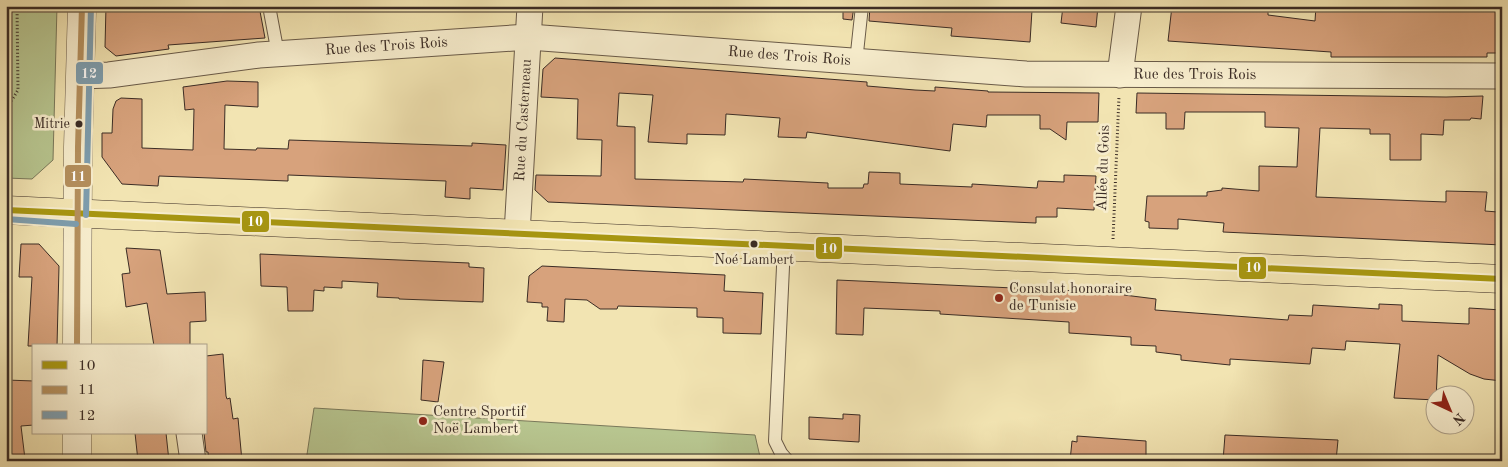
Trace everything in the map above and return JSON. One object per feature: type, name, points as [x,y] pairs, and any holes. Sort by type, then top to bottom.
[{"type":"main road","points":[[6,210],[77,215],[151,216],[1502,279]]},
{"type":"street","points":[[77,344],[77,215],[82,6]]},
{"type":"street","name":"Rue du Casterneau","points":[[516,234],[530,6]]},
{"type":"street","points":[[1120,75],[1129,6]]},
{"type":"street","name":"Rue des Trois Rois","points":[[80,76],[109,75],[278,54],[529,37],[1026,74],[1502,76]]},
{"type":"street","points":[[77,434],[77,461]]},
{"type":"street","points":[[189,434],[192,461]]},
{"type":"lane","points":[[269,6],[278,54]]},
{"type":"lane","points":[[856,62],[862,6]]},
{"type":"lane","points":[[780,458],[775,441],[775,427],[784,245]]},
{"type":"path","points":[[6,110],[18,90],[17,6]]},
{"type":"path","name":"Allée du Gois","points":[[1112,262],[1120,75]]},
{"type":"green space","points":[[6,6],[57,6],[53,160],[32,179],[6,178]]},
{"type":"green space","name":"Centre Sportif Noë Lambert","points":[[314,408],[755,435],[761,461],[306,461]]},
{"type":"building","points":[[106,6],[259,6],[265,38],[168,45],[169,49],[116,56],[105,47]]},
{"type":"building","points":[[843,6],[854,6],[852,20],[843,19]]},
{"type":"building","points":[[870,6],[983,6],[1032,10],[1030,42],[951,36],[952,28],[869,21]]},
{"type":"building","points":[[1063,6],[1098,6],[1096,27],[1061,23]]},
{"type":"building","points":[[1172,6],[1268,6],[1268,15],[1315,21],[1316,6],[1488,6],[1502,9],[1502,53],[1487,53],[1487,57],[1331,57],[1331,52],[1168,41]]},
{"type":"building","points":[[555,58],[867,82],[867,86],[915,90],[935,91],[935,87],[988,92],[1099,93],[1098,122],[1067,122],[1066,140],[1050,129],[1040,129],[1040,115],[987,115],[986,127],[953,124],[950,151],[807,132],[806,138],[778,137],[780,118],[726,114],[725,135],[687,134],[687,144],[648,142],[653,95],[619,93],[617,126],[635,127],[635,179],[743,182],[744,179],[828,183],[828,188],[863,188],[864,184],[868,184],[869,172],[900,173],[900,184],[972,187],[972,184],[1037,188],[1038,181],[1064,182],[1064,175],[1096,176],[1094,210],[1057,208],[1057,217],[1036,217],[1036,223],[548,202],[535,190],[536,175],[601,176],[602,140],[577,139],[578,99],[541,97],[543,69]]},
{"type":"building","points":[[227,81],[258,82],[258,107],[225,105],[224,149],[288,149],[289,140],[472,146],[472,143],[506,145],[503,190],[470,188],[470,199],[445,197],[446,181],[288,175],[288,181],[159,176],[158,186],[122,184],[102,157],[102,133],[112,133],[113,109],[116,101],[121,98],[142,99],[142,148],[193,150],[194,109],[185,110],[183,87]]},
{"type":"building","points":[[1137,93],[1483,96],[1481,119],[1444,120],[1443,135],[1421,134],[1421,160],[1390,160],[1390,134],[1370,134],[1370,129],[1320,128],[1316,197],[1446,202],[1446,191],[1487,192],[1485,211],[1498,212],[1497,216],[1502,217],[1502,245],[1223,232],[1224,223],[1178,219],[1178,229],[1149,228],[1149,222],[1145,221],[1147,196],[1207,196],[1207,192],[1222,190],[1222,188],[1259,191],[1259,166],[1297,167],[1299,128],[1265,127],[1265,112],[1185,112],[1184,129],[1166,129],[1166,113],[1136,113]]},
{"type":"building","points":[[21,244],[39,244],[59,266],[57,344],[32,344],[32,346],[28,346],[32,277],[19,277]]},
{"type":"building","points":[[126,248],[160,250],[167,294],[205,292],[206,321],[190,322],[190,344],[154,344],[147,303],[126,307],[122,274],[130,273]]},
{"type":"building","points":[[260,254],[469,263],[469,267],[484,268],[483,302],[377,297],[378,283],[342,281],[342,288],[324,287],[324,291],[314,290],[313,311],[288,311],[287,287],[261,286]]},
{"type":"building","points":[[542,266],[725,275],[724,291],[763,293],[761,334],[723,333],[723,318],[697,317],[697,308],[618,306],[617,309],[600,309],[587,300],[565,299],[564,322],[547,321],[548,307],[542,307],[542,303],[527,302],[529,276]]},
{"type":"building","points":[[837,280],[1124,293],[1124,295],[1156,299],[1155,310],[1288,320],[1289,315],[1312,316],[1313,305],[1379,309],[1379,304],[1402,305],[1402,321],[1469,324],[1469,308],[1502,310],[1502,381],[1484,379],[1470,374],[1438,355],[1437,384],[1426,384],[1426,400],[1394,398],[1400,344],[1346,341],[1345,350],[1312,348],[1310,364],[1230,359],[1230,365],[1181,360],[1181,355],[1156,352],[1156,346],[1131,345],[1131,337],[1069,333],[1069,322],[940,314],[940,311],[864,308],[863,335],[836,334]]},
{"type":"building","points":[[223,354],[226,396],[227,399],[230,398],[233,419],[238,418],[242,461],[209,461],[208,452],[206,452],[204,434],[208,434],[208,356]]},
{"type":"building","points":[[423,360],[444,362],[438,402],[421,400]]},
{"type":"building","points":[[6,380],[32,381],[32,425],[21,426],[25,459],[6,460]]},
{"type":"building","points":[[843,414],[860,415],[859,442],[809,439],[809,417],[843,419]]},
{"type":"building","points":[[135,434],[166,434],[169,461],[138,461]]},
{"type":"building","points":[[1225,435],[1338,440],[1336,461],[1223,461]]},
{"type":"building","points":[[1077,436],[1146,441],[1146,461],[1101,459],[1100,461],[1070,461],[1072,441],[1077,442]]},
{"type":"transit line","name":"11","points":[[77,344],[78,147],[82,6]]},
{"type":"transit line","name":"12","points":[[86,215],[91,6]]},
{"type":"transit line","name":"10","points":[[6,210],[1502,279]]},
{"type":"transit line","name":"12","points":[[6,219],[76,224]]},
{"type":"place","name":"Mitrie","points":[[79,124]]},
{"type":"place","name":"Noé Lambert","points":[[754,244]]},
{"type":"place","name":"Consulat honoraire de Tunisie","points":[[999,298]]},
{"type":"place","name":"Centre Sportif Noë Lambert","points":[[423,421]]}]
